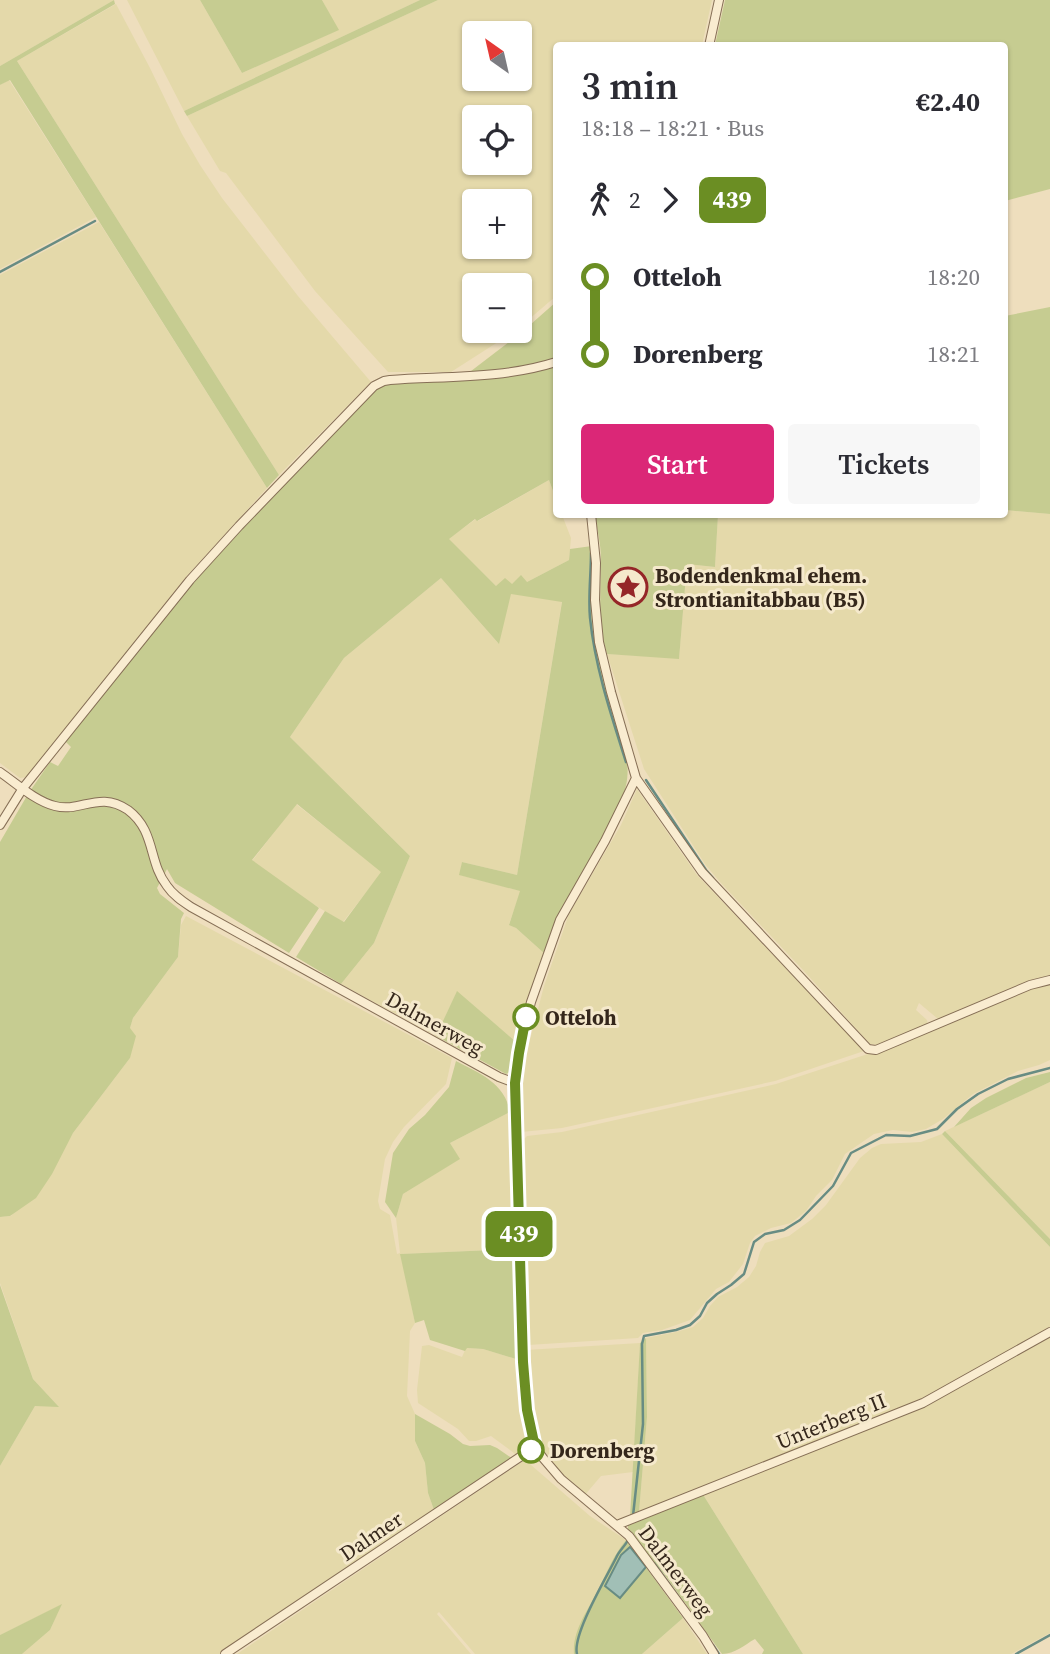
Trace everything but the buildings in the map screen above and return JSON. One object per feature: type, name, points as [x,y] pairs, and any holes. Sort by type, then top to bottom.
[{"type":"street","points":[[710,42],[719,0]]},
{"type":"street","points":[[0,825],[23,788],[190,580],[373,386],[390,380],[495,375],[553,363]]},
{"type":"street","points":[[591,518],[599,642],[636,778],[702,872],[868,1049],[876,1050],[1030,985],[1050,980]]},
{"type":"street","name":"Dalmerweg","points":[[0,772],[54,806],[99,801],[121,806],[140,821],[147,831],[161,876],[178,898],[499,1077],[515,1083],[523,1362],[527,1410],[535,1447],[561,1479],[629,1536],[704,1636],[714,1654]]},
{"type":"street","points":[[515,1083],[526,1017],[560,920],[606,841],[636,778]]},
{"type":"street","name":"Unterberg II","points":[[617,1525],[923,1403],[1050,1332]]},
{"type":"street","name":"Dalmer","points":[[225,1654],[535,1447]]},
{"type":"shaded area","points":[[0,0],[114,0],[0,66]]},
{"type":"shaded area","points":[[127,0],[200,0],[242,73],[338,30],[322,0],[420,0],[184,111]]},
{"type":"shaded area","points":[[438,0],[712,0],[703,42],[553,42],[553,299],[532,317],[532,273],[462,273],[462,343],[496,343],[451,372],[388,372],[315,291],[226,173],[220,171],[187,116]]},
{"type":"shaded area","points":[[116,4],[182,134],[222,198],[298,296],[371,382],[279,475],[17,61]]},
{"type":"shaded area","points":[[9,80],[96,217],[0,269],[0,85]]},
{"type":"shaded area","points":[[99,222],[267,488],[186,577],[27,777],[20,778],[0,763],[0,275]]},
{"type":"shaded area","points":[[549,480],[553,491],[553,518],[563,518],[571,538],[569,560],[527,582],[496,586],[448,539],[476,519],[478,521]]},
{"type":"shaded area","points":[[1008,510],[1050,514],[1050,975],[938,1019],[919,1003],[916,1010],[927,1020],[928,1025],[881,1045],[870,1044],[705,864],[644,769],[607,654],[679,658],[687,564],[715,567],[718,518],[1008,518]]},
{"type":"shaded area","points":[[441,578],[498,643],[511,593],[562,601],[517,875],[462,862],[460,875],[521,891],[509,924],[545,954],[515,1041],[457,992],[436,1036],[341,984],[374,943],[410,856],[290,737],[344,658]]},
{"type":"shaded area","points":[[637,789],[697,875],[864,1051],[775,1081],[562,1128],[521,1132],[519,1082],[544,986],[569,914],[621,825]]},
{"type":"shaded area","points":[[296,804],[382,872],[343,922],[252,861]]},
{"type":"shaded area","points":[[186,916],[452,1058],[446,1084],[404,1127],[385,1159],[378,1201],[380,1209],[390,1215],[397,1254],[400,1253],[396,1218],[403,1194],[459,1159],[450,1143],[510,1112],[514,1197],[513,1249],[401,1254],[415,1323],[410,1331],[407,1396],[415,1414],[415,1441],[425,1463],[428,1493],[434,1510],[220,1654],[22,1654],[50,1630],[61,1605],[0,1635],[0,1466],[35,1406],[58,1406],[33,1379],[0,1283],[0,1217],[11,1216],[130,1058],[130,1028],[133,1018],[178,957],[181,925]]},
{"type":"shaded area","points":[[1050,984],[1050,1060],[1018,1071],[973,1094],[943,1119],[926,1129],[912,1132],[893,1130],[874,1134],[845,1154],[832,1180],[806,1211],[791,1223],[755,1236],[743,1264],[729,1282],[716,1289],[690,1320],[662,1330],[643,1333],[638,1338],[528,1345],[522,1141],[527,1136],[562,1132],[776,1084],[874,1052],[1031,987]]},
{"type":"shaded area","points":[[1050,1082],[1050,1239],[945,1131]]},
{"type":"shaded area","points":[[942,1134],[1050,1247],[1050,1329],[921,1401],[639,1512],[647,1417],[646,1338],[693,1327],[718,1297],[749,1277],[765,1243],[789,1236],[812,1219],[826,1205],[860,1158],[872,1148],[881,1144],[921,1142]]},
{"type":"shaded area","points":[[1050,1336],[1050,1633],[1011,1654],[803,1654],[702,1493],[913,1412]]},
{"type":"shaded area","points":[[640,1343],[633,1472],[601,1476],[584,1496],[563,1476],[541,1448],[529,1403],[526,1350]]},
{"type":"shaded area","points":[[429,1345],[462,1357],[466,1348],[483,1349],[516,1359],[521,1409],[530,1448],[518,1456],[491,1436],[469,1441],[458,1429],[418,1403],[422,1346]]},
{"type":"shaded area","points":[[526,1459],[590,1516],[626,1540],[616,1553],[599,1589],[574,1654],[475,1654],[439,1612],[437,1614],[471,1654],[237,1654]]},
{"type":"shaded area","points":[[683,1618],[707,1654],[642,1654]]},
{"type":"green space","points":[[114,0],[115,4],[17,61],[279,475],[267,488],[10,80],[0,85],[0,66]]},
{"type":"green space","points":[[200,0],[322,0],[339,30],[242,73]]},
{"type":"green space","points":[[420,0],[438,0],[187,116],[184,111]]},
{"type":"green space","points":[[725,0],[1050,0],[1050,189],[1008,200],[1008,42],[716,42]]},
{"type":"green space","points":[[553,305],[553,491],[549,480],[477,521],[475,519],[449,539],[496,586],[505,578],[512,584],[521,575],[527,582],[569,560],[570,549],[592,546],[592,608],[595,634],[626,754],[627,778],[621,801],[545,954],[509,925],[520,891],[459,875],[462,862],[517,875],[562,602],[511,594],[499,644],[441,578],[344,658],[290,737],[410,856],[374,943],[341,984],[296,957],[325,911],[344,922],[381,872],[297,804],[252,860],[319,908],[289,953],[175,883],[167,869],[157,888],[160,894],[184,913],[181,919],[178,957],[133,1018],[130,1028],[136,1036],[130,1058],[73,1133],[36,1198],[10,1216],[0,1217],[0,842],[50,762],[58,766],[71,747],[65,741],[192,581],[375,389],[391,382],[458,381],[508,343],[532,343],[532,323]]},
{"type":"green space","points":[[1050,307],[1050,514],[1008,510],[1008,315]]},
{"type":"green space","points":[[595,518],[718,518],[715,567],[687,564],[679,659],[607,654],[601,619],[601,553]]},
{"type":"green space","points":[[457,991],[515,1041],[510,1072],[506,1074],[436,1036]]},
{"type":"green space","points":[[456,1061],[497,1086],[503,1093],[510,1112],[450,1143],[460,1159],[403,1194],[396,1218],[385,1202],[393,1153],[409,1129],[449,1087]]},
{"type":"green space","points":[[1050,1072],[1050,1082],[954,1127],[971,1108],[986,1098],[1026,1078]]},
{"type":"green space","points":[[945,1131],[1050,1239],[1050,1247],[942,1134]]},
{"type":"green space","points":[[513,1249],[516,1359],[483,1349],[467,1348],[465,1351],[430,1340],[424,1320],[415,1323],[400,1254]]},
{"type":"green space","points":[[0,1285],[33,1379],[59,1407],[35,1406],[0,1466]]},
{"type":"green space","points":[[646,1338],[647,1417],[639,1512],[630,1517],[640,1343]]},
{"type":"green space","points":[[415,1414],[463,1444],[490,1445],[513,1459],[434,1510],[428,1493],[425,1463],[415,1441]]},
{"type":"green space","points":[[702,1493],[803,1654],[762,1654],[764,1650],[755,1639],[735,1651],[722,1654],[664,1574],[628,1531],[628,1524]]},
{"type":"green space","points":[[626,1540],[643,1563],[630,1547],[621,1555],[605,1586],[646,1567],[683,1618],[642,1654],[574,1654],[582,1620],[614,1557]]},
{"type":"green space","points":[[62,1604],[50,1630],[22,1654],[0,1654],[0,1635]]},
{"type":"water","points":[[630,1547],[646,1567],[620,1598],[605,1586],[621,1555]]},
{"type":"waterway","points":[[0,272],[95,221]]},
{"type":"waterway","points":[[591,553],[589,602],[592,636],[604,691],[626,762]]},
{"type":"waterway","points":[[646,780],[713,878]]},
{"type":"waterway","points":[[633,1516],[643,1424],[644,1336],[690,1325],[700,1316],[707,1303],[744,1274],[754,1242],[765,1234],[784,1230],[800,1220],[833,1186],[851,1153],[886,1135],[910,1136],[937,1129],[957,1109],[978,1094],[1008,1079],[1050,1068]]},
{"type":"waterway","points":[[577,1654],[577,1645],[585,1621],[617,1555],[628,1540]]},
{"type":"waterway","points":[[654,1563],[683,1603]]},
{"type":"waterway","points":[[1016,1654],[1050,1635]]},
{"type":"waterway","points":[[713,1645],[719,1654]]},
{"type":"bus line","name":"439","points":[[526,1017],[515,1083],[523,1362],[527,1410],[535,1447],[531,1450]]},
{"type":"place","name":"Bodendenkmal ehem. Strontianitabbau (B5)","points":[[628,587]]},
{"type":"place","name":"Otteloh","points":[[526,1017]]},
{"type":"place","name":"Dorenberg","points":[[531,1450]]}]
